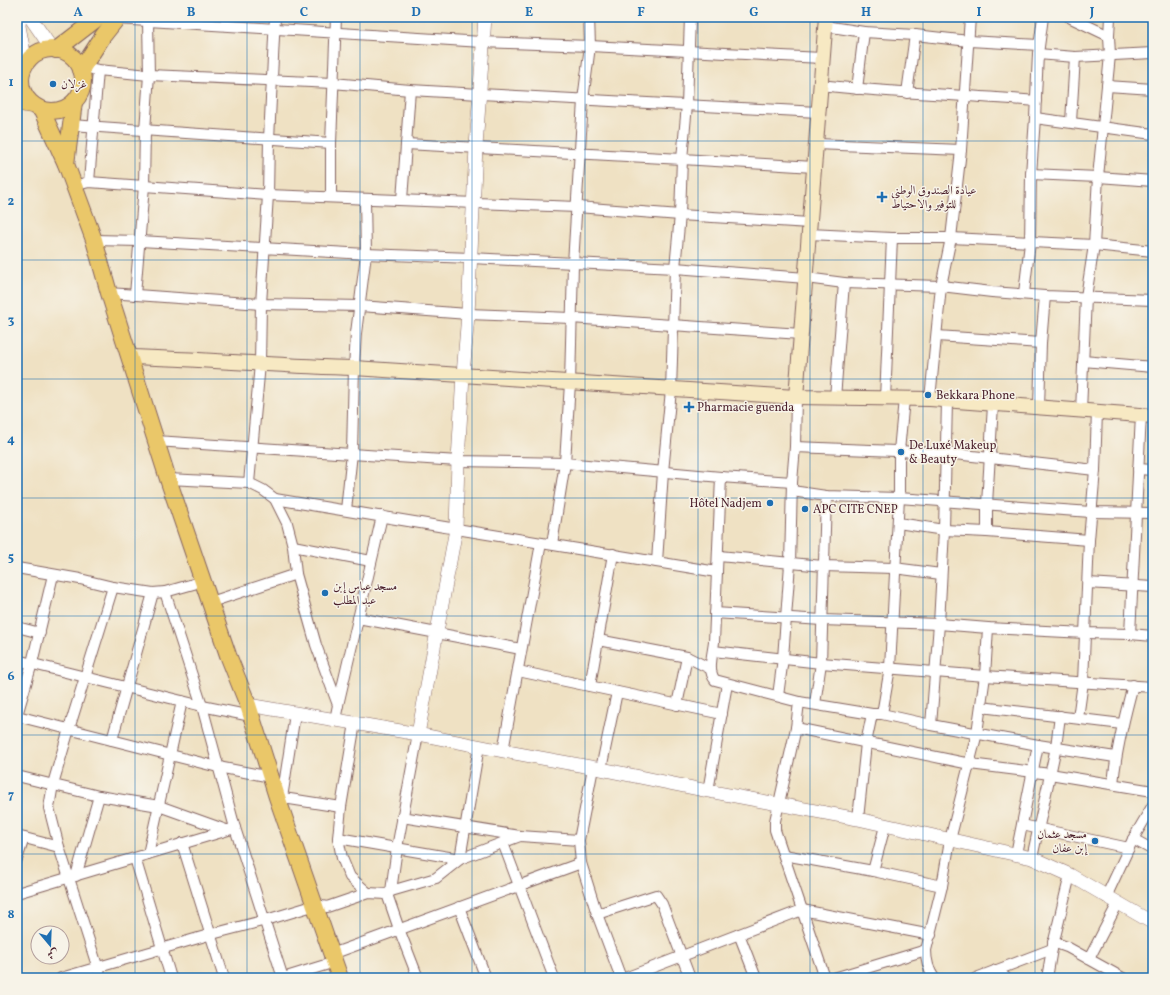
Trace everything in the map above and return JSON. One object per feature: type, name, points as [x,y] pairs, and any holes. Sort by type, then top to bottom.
[{"type":"main road","points":[[54,50],[100,17]]},
{"type":"main road","points":[[31,106],[50,111],[59,110],[74,102],[82,87],[82,68],[117,18]]},
{"type":"main road","points":[[796,397],[825,22]]},
{"type":"main road","points":[[82,68],[71,56],[64,52],[54,50],[37,53],[22,65],[21,83],[23,91],[66,164],[94,240],[109,293],[168,479],[271,777],[280,798],[340,978]]},
{"type":"main road","points":[[66,164],[74,102]]},
{"type":"main road","points":[[129,357],[354,368],[796,397],[930,399],[993,405],[1147,415]]},
{"type":"street","points":[[20,17],[19,26],[22,65]]},
{"type":"street","points":[[30,17],[54,50]]},
{"type":"street","points":[[249,483],[251,446],[260,364],[261,304],[268,195],[274,17]]},
{"type":"street","points":[[331,197],[330,143],[336,17]]},
{"type":"street","points":[[418,978],[399,929],[389,892],[438,633],[456,528],[458,461],[468,314],[482,42],[485,17]]},
{"type":"street","points":[[552,544],[565,463],[570,383],[573,264],[583,100],[590,46],[589,17]]},
{"type":"street","points":[[657,562],[663,472],[671,390],[682,159],[687,105],[690,17]]},
{"type":"street","points":[[930,399],[941,286],[951,238],[961,150],[970,17]]},
{"type":"street","points":[[1024,293],[1030,243],[1031,174],[1038,49],[1043,17]]},
{"type":"street","points":[[1068,17],[1109,36]]},
{"type":"street","points":[[1081,411],[1086,297],[1094,245],[1098,177],[1110,55],[1110,17]]},
{"type":"street","points":[[117,18],[274,30],[482,42],[689,50],[822,58]]},
{"type":"street","points":[[134,295],[144,186],[145,130],[149,75],[143,20]]},
{"type":"street","points":[[825,22],[864,32],[914,35],[1038,49],[1075,57],[1153,53]]},
{"type":"street","points":[[857,89],[864,32]]},
{"type":"street","points":[[907,93],[914,35]]},
{"type":"street","points":[[1071,122],[1075,57]]},
{"type":"street","points":[[82,68],[149,75],[333,83],[410,90],[818,112]]},
{"type":"street","points":[[89,182],[98,70]]},
{"type":"street","points":[[820,85],[907,93],[1036,100]]},
{"type":"street","points":[[1107,86],[1153,89]]},
{"type":"street","points":[[402,200],[410,90]]},
{"type":"street","points":[[1035,118],[1153,134]]},
{"type":"street","points":[[71,125],[330,143]]},
{"type":"street","points":[[406,144],[814,167]]},
{"type":"street","points":[[816,144],[961,150]]},
{"type":"street","points":[[1031,174],[1153,181]]},
{"type":"street","points":[[74,186],[89,182],[268,195],[577,207],[680,215],[892,238],[951,238],[1094,245],[1153,251]]},
{"type":"street","points":[[346,510],[352,453],[354,368],[366,254],[365,199]]},
{"type":"street","points":[[885,399],[892,238]]},
{"type":"street","points":[[94,240],[140,241],[366,254],[676,268],[806,278],[844,283],[941,286],[1045,296],[1153,300]]},
{"type":"street","points":[[835,398],[844,283]]},
{"type":"street","points":[[109,293],[261,304],[360,306],[468,314],[571,318],[801,334]]},
{"type":"street","points":[[1039,407],[1041,344],[1045,296]]},
{"type":"street","points":[[937,336],[1041,344]]},
{"type":"street","points":[[1083,360],[1153,367]]},
{"type":"street","points":[[778,696],[783,658],[790,564],[796,397]]},
{"type":"street","points":[[858,819],[866,743],[877,714],[890,668],[894,568],[898,523],[900,451],[904,399]]},
{"type":"street","points":[[931,725],[939,624],[944,530],[948,401]]},
{"type":"street","points":[[987,532],[987,504],[991,458],[993,405]]},
{"type":"street","points":[[1078,718],[1083,682],[1090,512],[1095,470],[1097,411]]},
{"type":"street","points":[[1130,634],[1138,469],[1147,415]]},
{"type":"street","points":[[156,441],[251,446],[458,461],[565,463],[721,477],[792,486],[826,496],[899,498],[1090,512],[1153,513]]},
{"type":"street","points":[[795,447],[946,454],[1095,470]]},
{"type":"street","points":[[1138,469],[1153,470]]},
{"type":"street","points":[[721,477],[713,652],[710,673],[715,680],[799,702],[877,714],[977,734],[1115,757]]},
{"type":"street","points":[[168,479],[249,483],[263,490],[275,499],[287,523],[293,546],[296,574],[316,644],[338,705]]},
{"type":"street","points":[[815,704],[821,663],[826,496]]},
{"type":"street","points":[[275,499],[717,572]]},
{"type":"street","points":[[335,720],[382,516]]},
{"type":"street","points":[[898,523],[944,530],[1089,540]]},
{"type":"street","points":[[503,751],[541,542]]},
{"type":"street","points":[[293,546],[371,561]]},
{"type":"street","points":[[590,686],[613,554]]},
{"type":"street","points":[[718,556],[790,564],[894,568],[941,574]]},
{"type":"street","points":[[17,568],[113,587],[153,593],[165,592],[204,581]]},
{"type":"street","points":[[211,602],[296,574]]},
{"type":"street","points":[[53,575],[40,633],[17,716],[218,767],[271,777]]},
{"type":"street","points":[[1088,583],[1153,587]]},
{"type":"street","points":[[101,978],[72,876],[59,846],[49,808],[53,784],[113,587]]},
{"type":"street","points":[[165,592],[202,706],[218,767],[230,829],[266,920],[283,978],[399,929],[581,863]]},
{"type":"street","points":[[112,740],[153,593]]},
{"type":"street","points":[[715,614],[822,620],[939,624],[988,628],[1153,636]]},
{"type":"street","points":[[358,618],[521,649]]},
{"type":"street","points":[[17,627],[40,633]]},
{"type":"street","points":[[934,978],[926,960],[926,950],[931,935],[942,886],[950,840],[977,734],[985,676],[988,628]]},
{"type":"street","points":[[598,640],[687,657],[711,669]]},
{"type":"street","points":[[713,652],[821,663],[1153,687]]},
{"type":"street","points":[[677,705],[687,657]]},
{"type":"street","points":[[17,660],[202,706],[295,714],[418,734],[858,819],[884,826],[1016,854],[1032,858],[1070,875],[1153,923]]},
{"type":"street","points":[[518,671],[722,714]]},
{"type":"street","points":[[708,791],[728,684]]},
{"type":"street","points":[[1113,784],[1115,757],[1122,724],[1133,685]]},
{"type":"street","points":[[617,692],[578,840],[581,863],[597,914],[621,978]]},
{"type":"street","points":[[148,854],[182,701]]},
{"type":"street","points":[[799,702],[796,728],[775,821],[775,830],[825,978]]},
{"type":"street","points":[[981,707],[1122,724]]},
{"type":"street","points":[[295,714],[280,798],[341,807]]},
{"type":"street","points":[[1032,858],[1056,747],[1060,716]]},
{"type":"street","points":[[355,724],[341,807],[338,838],[342,858],[350,877],[368,893]]},
{"type":"street","points":[[796,728],[970,764],[1032,773],[1050,774],[1153,791]]},
{"type":"street","points":[[1016,854],[1038,745]]},
{"type":"street","points":[[460,859],[478,746]]},
{"type":"street","points":[[17,776],[99,796],[159,806],[230,829]]},
{"type":"street","points":[[72,876],[99,796]]},
{"type":"street","points":[[1106,896],[1131,843],[1153,806]]},
{"type":"street","points":[[402,817],[520,836],[578,840]]},
{"type":"street","points":[[1022,825],[1038,829],[1131,843],[1153,850]]},
{"type":"street","points":[[874,871],[884,826]]},
{"type":"street","points":[[17,893],[230,829]]},
{"type":"street","points":[[61,978],[316,905],[327,907],[368,893],[389,892],[436,878],[460,859],[520,836]]},
{"type":"street","points":[[17,859],[20,837],[59,846]]},
{"type":"street","points":[[338,838],[460,859]]},
{"type":"street","points":[[182,843],[212,934],[224,978]]},
{"type":"street","points":[[503,843],[554,978]]},
{"type":"street","points":[[784,855],[874,871],[942,886]]},
{"type":"street","points":[[135,858],[171,978]]},
{"type":"street","points":[[1047,978],[1052,946],[1070,875]]},
{"type":"street","points":[[597,914],[656,895],[662,904],[690,978]]},
{"type":"street","points":[[1089,959],[1118,903]]},
{"type":"street","points":[[459,907],[486,978]]},
{"type":"street","points":[[625,978],[802,910],[931,935]]},
{"type":"street","points":[[740,934],[756,978]]},
{"type":"street","points":[[976,978],[992,974],[1052,946],[1089,959],[1122,978]]},
{"type":"street","points":[[834,978],[926,950]]},
{"type":"street","points":[[992,974],[1006,978]]},
{"type":"place","name":"غزلان","points":[[53,84]]},
{"type":"place","name":"عيادة الصندوق الوطني للتوفير والاحتياط","points":[[882,197]]},
{"type":"place","name":"Bekkara Phone","points":[[928,395]]},
{"type":"place","name":"Pharmacie guenda","points":[[689,407]]},
{"type":"place","name":"De Luxé Makeup & Beauty","points":[[901,452]]},
{"type":"place","name":"Hôtel Nadjem","points":[[770,503]]},
{"type":"place","name":"APC CITE CNEP","points":[[805,509]]},
{"type":"place","name":"مسجد عباس إبن عبد المطلب","points":[[325,593]]},
{"type":"place","name":"مسجد عثمان إبن عفان","points":[[1095,841]]}]
